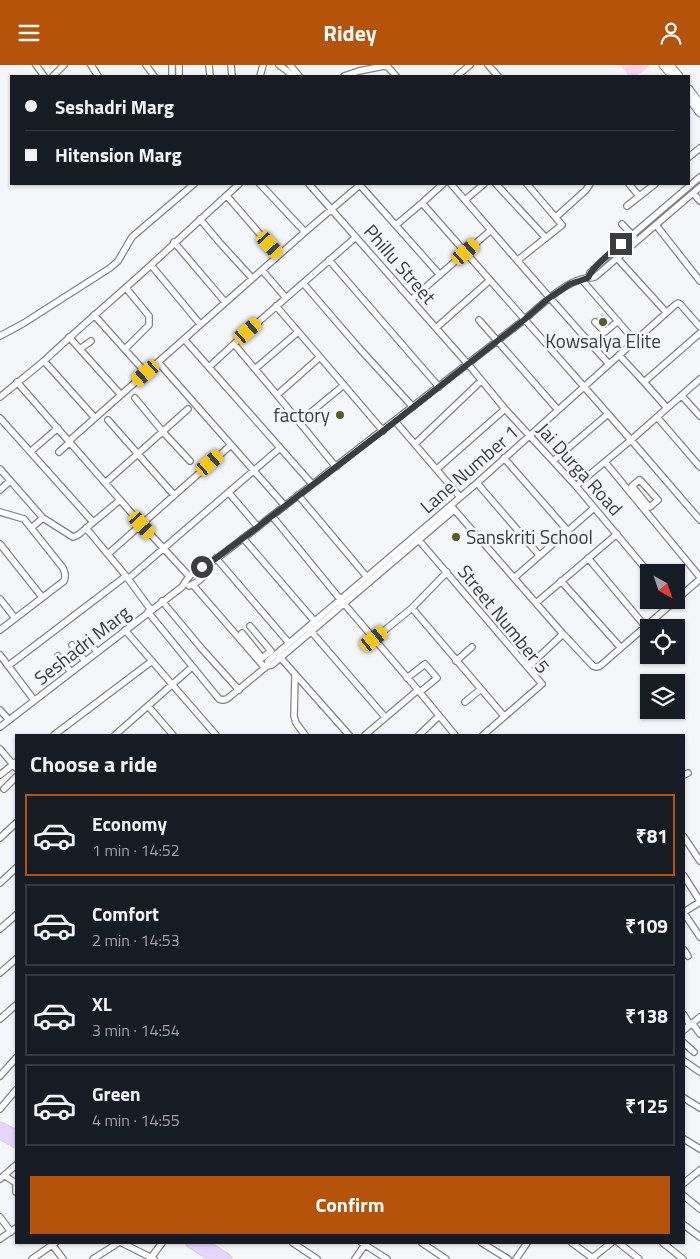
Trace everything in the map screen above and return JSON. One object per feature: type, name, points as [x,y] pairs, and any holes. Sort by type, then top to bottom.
[{"type":"main road","points":[[0,1127],[11,1135]]},
{"type":"main road","points":[[194,1244],[216,1259]]},
{"type":"main road","points":[[204,1244],[227,1259]]},
{"type":"street","points":[[54,75],[64,65]]},
{"type":"street","points":[[279,65],[291,75]]},
{"type":"street","points":[[290,65],[298,75]]},
{"type":"street","points":[[458,75],[470,65]]},
{"type":"street","points":[[488,65],[497,75]]},
{"type":"street","points":[[663,65],[671,75]]},
{"type":"street","points":[[670,65],[678,75]]},
{"type":"street","points":[[347,75],[384,66],[388,67],[395,75]]},
{"type":"street","points":[[690,90],[700,104]]},
{"type":"street","points":[[690,99],[700,113]]},
{"type":"street","points":[[690,156],[700,148]]},
{"type":"street","points":[[635,341],[606,313],[585,279],[594,268],[700,177]]},
{"type":"street","points":[[0,337],[110,268],[118,261],[132,237],[193,185]]},
{"type":"street","points":[[0,397],[44,361],[126,288],[238,185]]},
{"type":"street","points":[[261,185],[305,232]]},
{"type":"street","name":"Phillu Street","points":[[310,185],[468,364]]},
{"type":"street","points":[[59,452],[200,324],[359,185]]},
{"type":"street","points":[[361,185],[440,275]]},
{"type":"street","points":[[396,225],[442,185]]},
{"type":"street","points":[[452,185],[549,298],[609,364]]},
{"type":"street","points":[[465,200],[483,185]]},
{"type":"street","points":[[497,185],[546,238]]},
{"type":"street","points":[[518,260],[562,225],[528,185]]},
{"type":"street","points":[[556,217],[589,185]]},
{"type":"street","points":[[630,185],[639,196]]},
{"type":"street","points":[[627,206],[654,185]]},
{"type":"street","name":"Seshadri Marg","points":[[0,727],[182,587],[189,576],[244,538],[383,431],[524,320],[549,298],[570,284],[595,277],[700,187]]},
{"type":"street","points":[[693,193],[700,201]]},
{"type":"street","points":[[227,195],[278,255]]},
{"type":"street","points":[[422,203],[700,520]]},
{"type":"street","points":[[200,219],[252,278]]},
{"type":"street","points":[[622,224],[637,241]]},
{"type":"street","points":[[656,225],[700,281]]},
{"type":"street","points":[[411,300],[491,230]]},
{"type":"street","points":[[209,367],[356,237]]},
{"type":"street","points":[[174,242],[225,302]]},
{"type":"street","points":[[616,258],[666,312]]},
{"type":"street","points":[[329,261],[439,387]]},
{"type":"street","points":[[151,265],[200,324]]},
{"type":"street","points":[[262,270],[286,297]]},
{"type":"street","points":[[436,328],[490,280]]},
{"type":"street","points":[[303,283],[413,407]]},
{"type":"street","points":[[125,349],[149,325],[149,316],[126,288]]},
{"type":"street","name":"Lane Number 1","points":[[309,629],[342,602],[367,577],[452,508],[460,497],[666,312],[678,303],[700,327]]},
{"type":"street","points":[[276,306],[383,431]]},
{"type":"street","points":[[94,315],[146,373]]},
{"type":"street","points":[[479,320],[558,410]]},
{"type":"street","points":[[595,322],[605,332],[615,321]]},
{"type":"street","points":[[81,330],[73,337],[121,395]]},
{"type":"street","points":[[255,369],[298,332]]},
{"type":"street","points":[[644,381],[700,333]]},
{"type":"street","points":[[69,337],[82,349]]},
{"type":"street","points":[[184,339],[312,484]]},
{"type":"street","points":[[82,349],[91,341]]},
{"type":"street","points":[[234,344],[336,467]]},
{"type":"street","points":[[619,355],[667,408]]},
{"type":"street","points":[[277,395],[320,357]]},
{"type":"street","points":[[44,361],[94,419]]},
{"type":"street","points":[[158,362],[285,506]]},
{"type":"street","name":"Jai Durga Road","points":[[468,364],[505,409],[576,486],[642,564]]},
{"type":"street","points":[[576,486],[700,379]]},
{"type":"street","points":[[414,444],[481,381]]},
{"type":"street","points":[[17,382],[189,576]]},
{"type":"street","points":[[299,422],[344,385]]},
{"type":"street","points":[[682,396],[700,417]]},
{"type":"street","points":[[136,398],[163,432],[190,461]]},
{"type":"street","points":[[105,483],[188,409]]},
{"type":"street","points":[[437,469],[505,409]]},
{"type":"street","points":[[553,461],[608,414]]},
{"type":"street","points":[[657,417],[700,467]]},
{"type":"street","points":[[0,419],[93,522]]},
{"type":"street","points":[[108,420],[174,495]]},
{"type":"street","points":[[394,421],[460,497]]},
{"type":"street","points":[[30,452],[58,428]]},
{"type":"street","points":[[108,554],[231,445]]},
{"type":"street","points":[[8,666],[127,578],[280,448]]},
{"type":"street","points":[[504,458],[567,531]]},
{"type":"street","points":[[605,462],[644,505],[700,578],[685,591]]},
{"type":"street","points":[[0,469],[43,518],[73,537],[78,535],[120,500]]},
{"type":"street","points":[[633,492],[632,485],[640,479],[658,500],[650,507],[644,505]]},
{"type":"street","points":[[0,490],[10,481]]},
{"type":"street","points":[[477,483],[539,555]]},
{"type":"street","points":[[229,493],[258,527]]},
{"type":"street","points":[[298,495],[367,577]]},
{"type":"street","points":[[452,508],[593,666],[600,666],[640,631]]},
{"type":"street","points":[[514,578],[594,508]]},
{"type":"street","points":[[0,512],[24,519],[66,573],[64,581],[0,630]]},
{"type":"street","points":[[272,516],[454,734]]},
{"type":"street","points":[[31,528],[43,518]]},
{"type":"street","points":[[86,528],[127,578],[192,667],[219,699],[228,699],[266,667],[272,665],[289,643],[309,629]]},
{"type":"street","points":[[536,603],[617,534]]},
{"type":"street","points":[[244,538],[316,623]]},
{"type":"street","points":[[342,602],[417,538]]},
{"type":"street","name":"Street Number 5","points":[[417,538],[542,684],[504,716]]},
{"type":"street","points":[[0,544],[42,597]]},
{"type":"street","points":[[216,558],[289,643]]},
{"type":"street","points":[[588,558],[640,619]]},
{"type":"street","name":"Seshadri Marg","points":[[182,587],[193,585],[197,582],[207,571],[207,565]]},
{"type":"street","points":[[374,639],[412,608],[447,572]]},
{"type":"street","points":[[561,581],[620,648]]},
{"type":"street","points":[[193,585],[266,667]]},
{"type":"street","points":[[0,599],[15,619]]},
{"type":"street","points":[[162,601],[239,690]]},
{"type":"street","points":[[412,608],[456,661],[469,680],[481,689],[504,716],[484,734]]},
{"type":"street","points":[[654,619],[665,609]]},
{"type":"street","points":[[242,633],[249,646],[262,658],[271,652],[250,626]]},
{"type":"street","points":[[278,656],[309,629]]},
{"type":"street","points":[[309,629],[385,717]]},
{"type":"street","points":[[125,631],[215,734]]},
{"type":"street","points":[[528,667],[563,634]]},
{"type":"street","points":[[249,646],[259,637]]},
{"type":"street","points":[[87,639],[97,652]]},
{"type":"street","points":[[72,645],[85,661]]},
{"type":"street","points":[[456,661],[472,647]]},
{"type":"street","points":[[63,662],[77,651]]},
{"type":"street","points":[[0,655],[34,700]]},
{"type":"street","points":[[58,656],[71,672]]},
{"type":"street","points":[[278,656],[348,734]]},
{"type":"street","points":[[55,734],[152,661]]},
{"type":"street","points":[[366,734],[437,677],[425,664],[407,678]]},
{"type":"street","points":[[116,734],[192,667]]},
{"type":"street","points":[[295,676],[294,716],[296,723],[304,734]]},
{"type":"street","points":[[465,702],[481,689]]},
{"type":"street","points":[[148,707],[170,734]]},
{"type":"street","points":[[0,710],[9,720]]},
{"type":"street","points":[[420,734],[439,716]]},
{"type":"street","points":[[0,749],[15,765],[0,775]]},
{"type":"street","points":[[4,789],[15,778]]},
{"type":"street","points":[[0,838],[15,824]]},
{"type":"street","points":[[685,838],[700,861]]},
{"type":"street","points":[[0,883],[15,871]]},
{"type":"street","points":[[685,878],[700,901],[685,912]]},
{"type":"street","points":[[685,914],[700,937]]},
{"type":"street","points":[[0,929],[15,916]]},
{"type":"street","points":[[685,952],[688,956]]},
{"type":"street","points":[[0,973],[15,960]]},
{"type":"street","points":[[0,1019],[15,1006]]},
{"type":"street","points":[[685,1016],[700,1034]]},
{"type":"street","points":[[685,1028],[700,1017]]},
{"type":"street","points":[[685,1044],[694,1052]]},
{"type":"street","points":[[0,1076],[15,1060]]},
{"type":"street","points":[[685,1062],[699,1070]]},
{"type":"street","points":[[0,1109],[15,1091]]},
{"type":"street","points":[[685,1099],[700,1108]]},
{"type":"street","points":[[685,1140],[700,1149]]},
{"type":"street","points":[[15,1166],[2,1177],[15,1183]]},
{"type":"street","points":[[685,1181],[700,1170]]},
{"type":"street","points":[[693,1176],[700,1181]]},
{"type":"street","points":[[685,1197],[700,1209]]},
{"type":"street","points":[[0,1217],[13,1230],[0,1239]]},
{"type":"street","points":[[685,1226],[700,1237]]},
{"type":"street","points":[[32,1259],[52,1244]]},
{"type":"street","points":[[54,1244],[63,1259]]},
{"type":"street","points":[[93,1259],[116,1244]]},
{"type":"street","points":[[124,1244],[152,1259],[161,1244]]},
{"type":"street","points":[[294,1244],[317,1259]]},
{"type":"street","points":[[355,1259],[363,1244]]},
{"type":"street","points":[[365,1244],[387,1259]]},
{"type":"street","points":[[424,1244],[446,1259]]},
{"type":"street","points":[[484,1244],[508,1259]]},
{"type":"street","points":[[519,1258],[526,1244]]},
{"type":"street","points":[[573,1244],[593,1259],[610,1244]]},
{"type":"street","points":[[620,1244],[639,1259]]},
{"type":"street","points":[[664,1244],[683,1259]]},
{"type":"shaded area","points":[[620,65],[650,65],[638,75],[628,75]]},
{"type":"tunnel","points":[[595,322],[604,315]]},
{"type":"place","name":"Kowsalya Elite","points":[[603,322]]},
{"type":"place","name":"factory","points":[[340,415]]},
{"type":"place","name":"Sanskriti School","points":[[456,537]]},
{"type":"route","points":[[202,567],[258,527],[383,431],[524,320],[549,298],[570,284],[588,278],[594,268],[621,244]]}]
